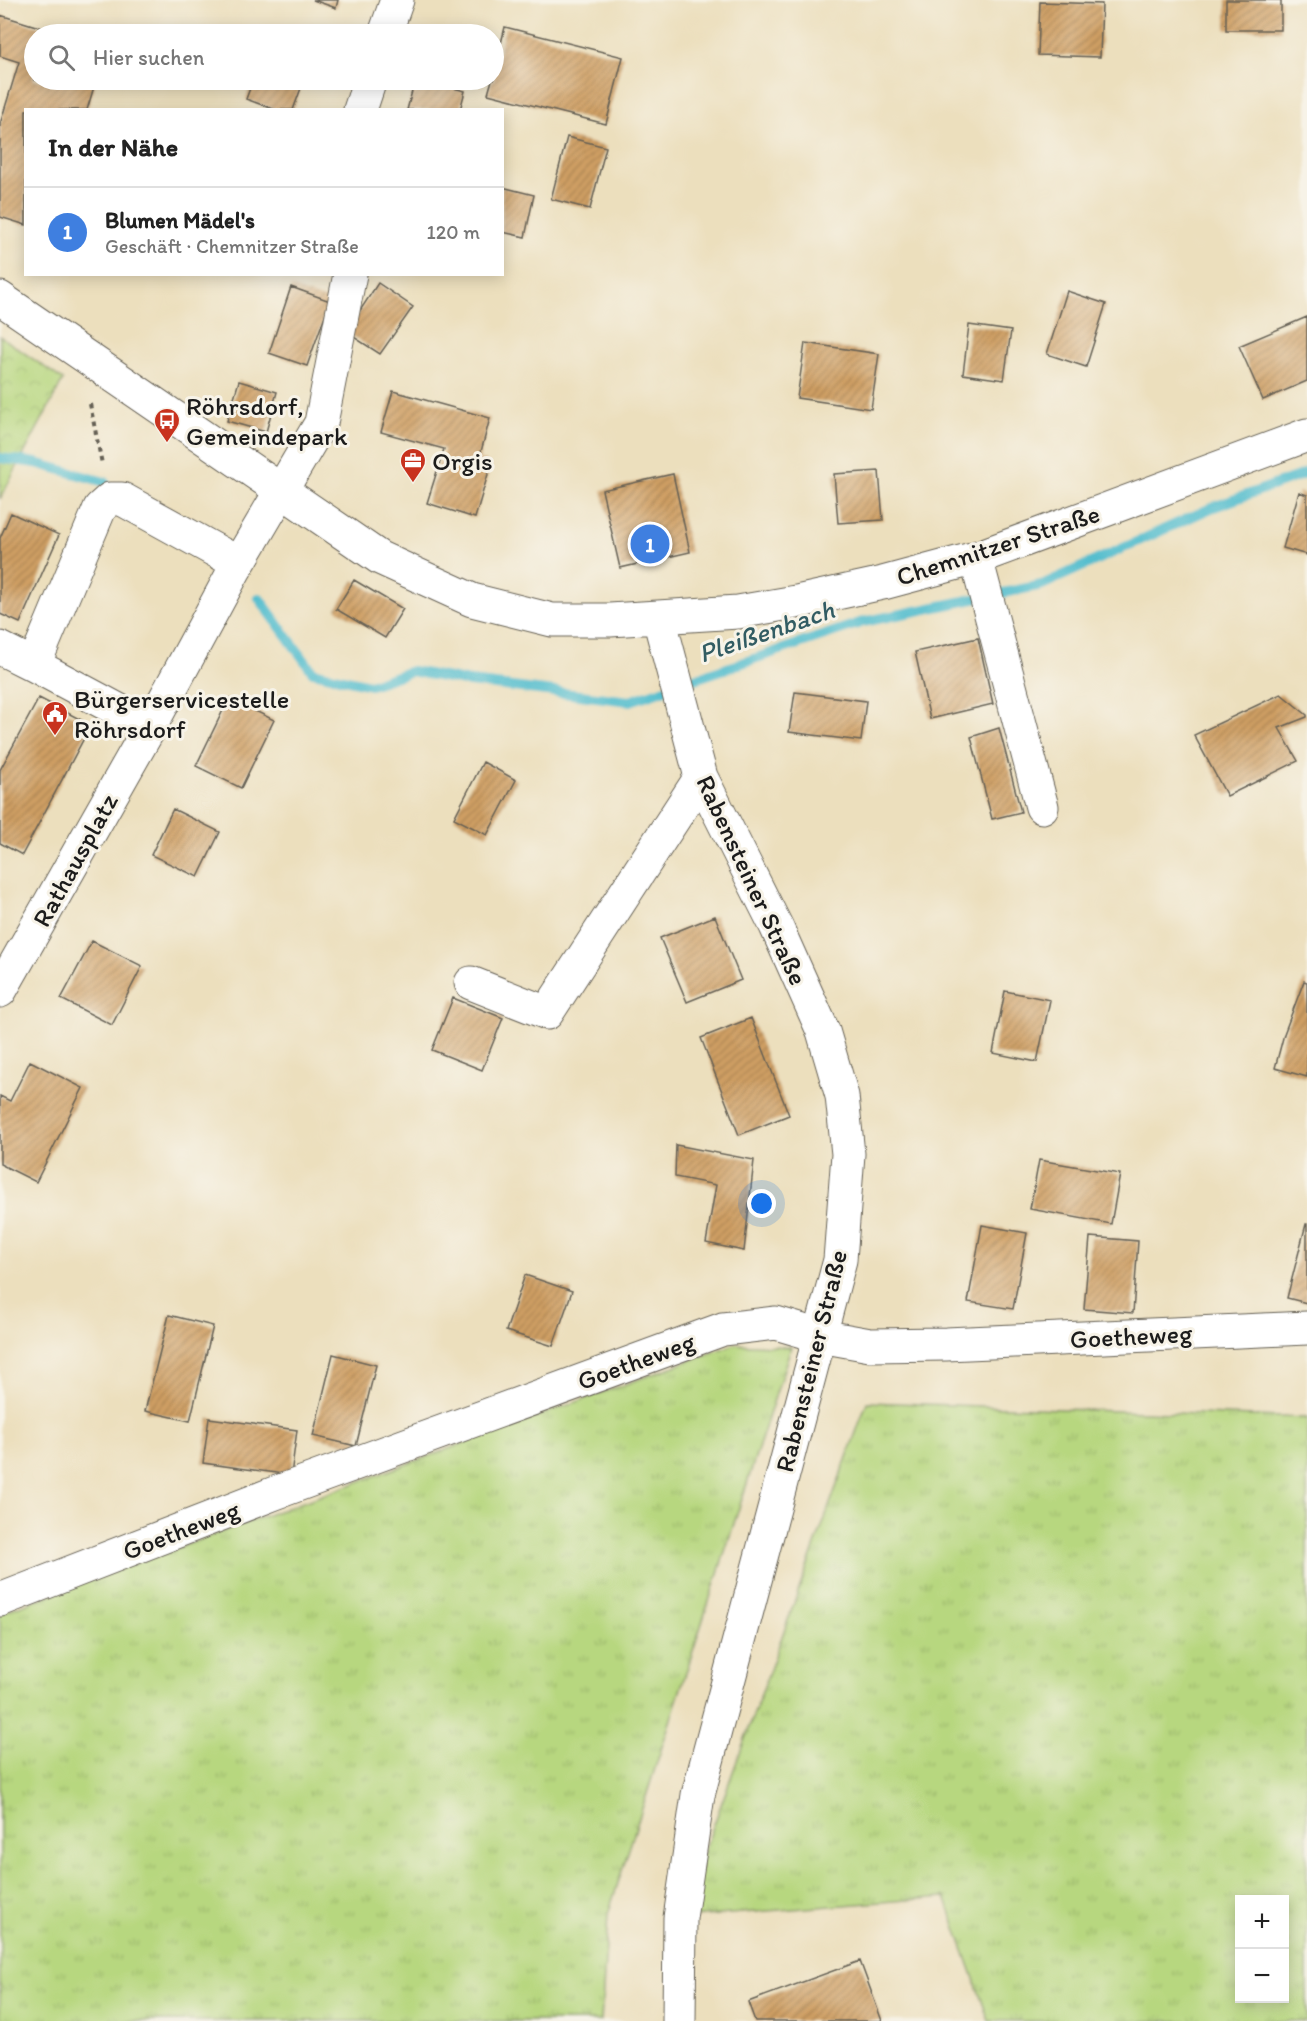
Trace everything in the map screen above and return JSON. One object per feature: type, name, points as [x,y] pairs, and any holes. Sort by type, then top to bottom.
[{"type":"street","points":[[389,24],[397,0]]},
{"type":"street","points":[[361,108],[367,90]]},
{"type":"street","name":"Rathausplatz","points":[[0,992],[150,727],[238,563],[321,423],[350,276]]},
{"type":"street","name":"Chemnitzer Straße","points":[[0,298],[380,558],[472,600],[552,620],[659,618],[738,612],[883,583],[982,582],[1307,435]]},
{"type":"street","points":[[34,665],[100,508],[110,499],[122,499],[238,563]]},
{"type":"street","points":[[982,582],[1042,807]]},
{"type":"street","name":"Rabensteiner Straße","points":[[659,618],[701,777],[776,926],[823,1031],[842,1096],[848,1154],[840,1260],[698,1795],[680,1918],[678,2021]]},
{"type":"street","points":[[0,648],[150,727]]},
{"type":"street","points":[[471,982],[547,1013],[701,777]]},
{"type":"street","name":"Goetheweg","points":[[0,1600],[286,1489],[723,1329],[776,1323],[820,1336],[870,1346],[1307,1328]]},
{"type":"path","points":[[80,353],[110,499]]},
{"type":"green space","points":[[0,336],[63,380],[0,499]]},
{"type":"green space","points":[[735,1344],[791,1347],[608,1914],[601,2021],[0,2021],[0,1613]]},
{"type":"green space","points":[[867,1402],[1307,1418],[1307,2021],[989,2021],[945,1897],[680,1918]]},
{"type":"building","points":[[313,0],[338,0],[336,8]]},
{"type":"building","points":[[1226,0],[1281,0],[1281,30],[1226,30]]},
{"type":"building","points":[[1040,2],[1102,4],[1100,57],[1038,55]]},
{"type":"building","points":[[0,15],[29,24],[24,24],[24,90],[93,90],[88,108],[24,108],[24,224],[0,217],[0,124],[19,62],[0,56]]},
{"type":"building","points":[[505,27],[623,57],[606,124],[488,94],[489,90],[504,90]]},
{"type":"building","points":[[249,90],[300,90],[294,108],[271,108],[246,99]]},
{"type":"building","points":[[412,90],[465,91],[461,108],[408,108]]},
{"type":"building","points":[[567,137],[606,147],[590,209],[551,199]]},
{"type":"building","points":[[504,188],[534,195],[525,237],[504,232]]},
{"type":"building","points":[[378,283],[413,307],[380,354],[346,332]]},
{"type":"building","points":[[291,287],[330,301],[307,366],[269,353]]},
{"type":"building","points":[[1067,291],[1106,304],[1086,367],[1047,354]]},
{"type":"building","points":[[1307,317],[1307,381],[1263,400],[1239,346]]},
{"type":"building","points":[[969,325],[1011,331],[1004,380],[963,374]]},
{"type":"building","points":[[805,343],[879,354],[871,409],[797,398]]},
{"type":"building","points":[[239,381],[277,392],[266,432],[227,421]]},
{"type":"building","points":[[393,391],[490,418],[479,459],[491,464],[475,518],[427,503],[444,449],[381,432]]},
{"type":"building","points":[[879,471],[883,520],[838,523],[834,474]]},
{"type":"building","points":[[673,474],[690,552],[620,568],[602,490]]},
{"type":"building","points":[[1299,492],[1307,495],[1307,555],[1283,548]]},
{"type":"building","points":[[11,513],[59,535],[20,623],[0,614],[0,538]]},
{"type":"building","points":[[354,580],[403,609],[385,638],[336,609]]},
{"type":"building","points":[[978,638],[993,704],[930,719],[915,652]]},
{"type":"building","points":[[795,692],[866,701],[861,741],[789,732]]},
{"type":"building","points":[[1281,694],[1307,715],[1307,717],[1279,728],[1298,761],[1227,796],[1194,735]]},
{"type":"building","points":[[39,698],[91,725],[22,855],[0,843],[0,770]]},
{"type":"building","points":[[229,698],[274,720],[241,788],[196,766]]},
{"type":"building","points":[[999,728],[1021,812],[992,819],[971,737]]},
{"type":"building","points":[[483,762],[516,780],[487,835],[454,818]]},
{"type":"building","points":[[173,809],[220,832],[198,877],[151,855]]},
{"type":"building","points":[[715,916],[741,980],[687,1002],[660,938]]},
{"type":"building","points":[[92,941],[142,966],[112,1025],[61,999]]},
{"type":"building","points":[[1304,981],[1307,982],[1307,1077],[1275,1068],[1284,1034]]},
{"type":"building","points":[[1005,991],[1050,1000],[1037,1062],[993,1053]]},
{"type":"building","points":[[453,998],[503,1018],[482,1070],[432,1050]]},
{"type":"building","points":[[751,1018],[789,1115],[739,1135],[701,1038]]},
{"type":"building","points":[[30,1061],[83,1088],[36,1182],[0,1164],[0,1096],[10,1101]]},
{"type":"building","points":[[676,1145],[754,1160],[744,1251],[706,1243],[716,1185],[675,1177]]},
{"type":"building","points":[[1039,1160],[1120,1174],[1111,1224],[1030,1209]]},
{"type":"building","points":[[1307,1224],[1307,1303],[1287,1298]]},
{"type":"building","points":[[982,1225],[1027,1233],[1013,1309],[968,1302]]},
{"type":"building","points":[[1090,1237],[1138,1241],[1133,1313],[1084,1309]]},
{"type":"building","points":[[525,1275],[572,1291],[553,1346],[506,1331]]},
{"type":"building","points":[[169,1315],[213,1326],[190,1421],[145,1411]]},
{"type":"building","points":[[333,1354],[376,1365],[356,1446],[313,1436]]},
{"type":"building","points":[[209,1418],[297,1430],[291,1475],[203,1463]]},
{"type":"building","points":[[860,1961],[882,2021],[755,2021],[748,2002]]},
{"type":"waterway","name":"Pleißenbach","points":[[0,458],[36,463],[105,482]]},
{"type":"waterway","name":"Pleißenbach","points":[[259,598],[313,672],[370,685],[412,671],[470,682],[630,701],[863,622],[1042,585],[1211,508],[1307,473]]},
{"type":"place","name":"Röhrsdorf, Gemeindepark","points":[[167,444]]},
{"type":"place","name":"Orgis","points":[[413,484]]},
{"type":"place","name":"Blumen Mädel's","points":[[650,544]]},
{"type":"place","name":"Bürgerservicestelle Röhrsdorf","points":[[55,737]]}]
